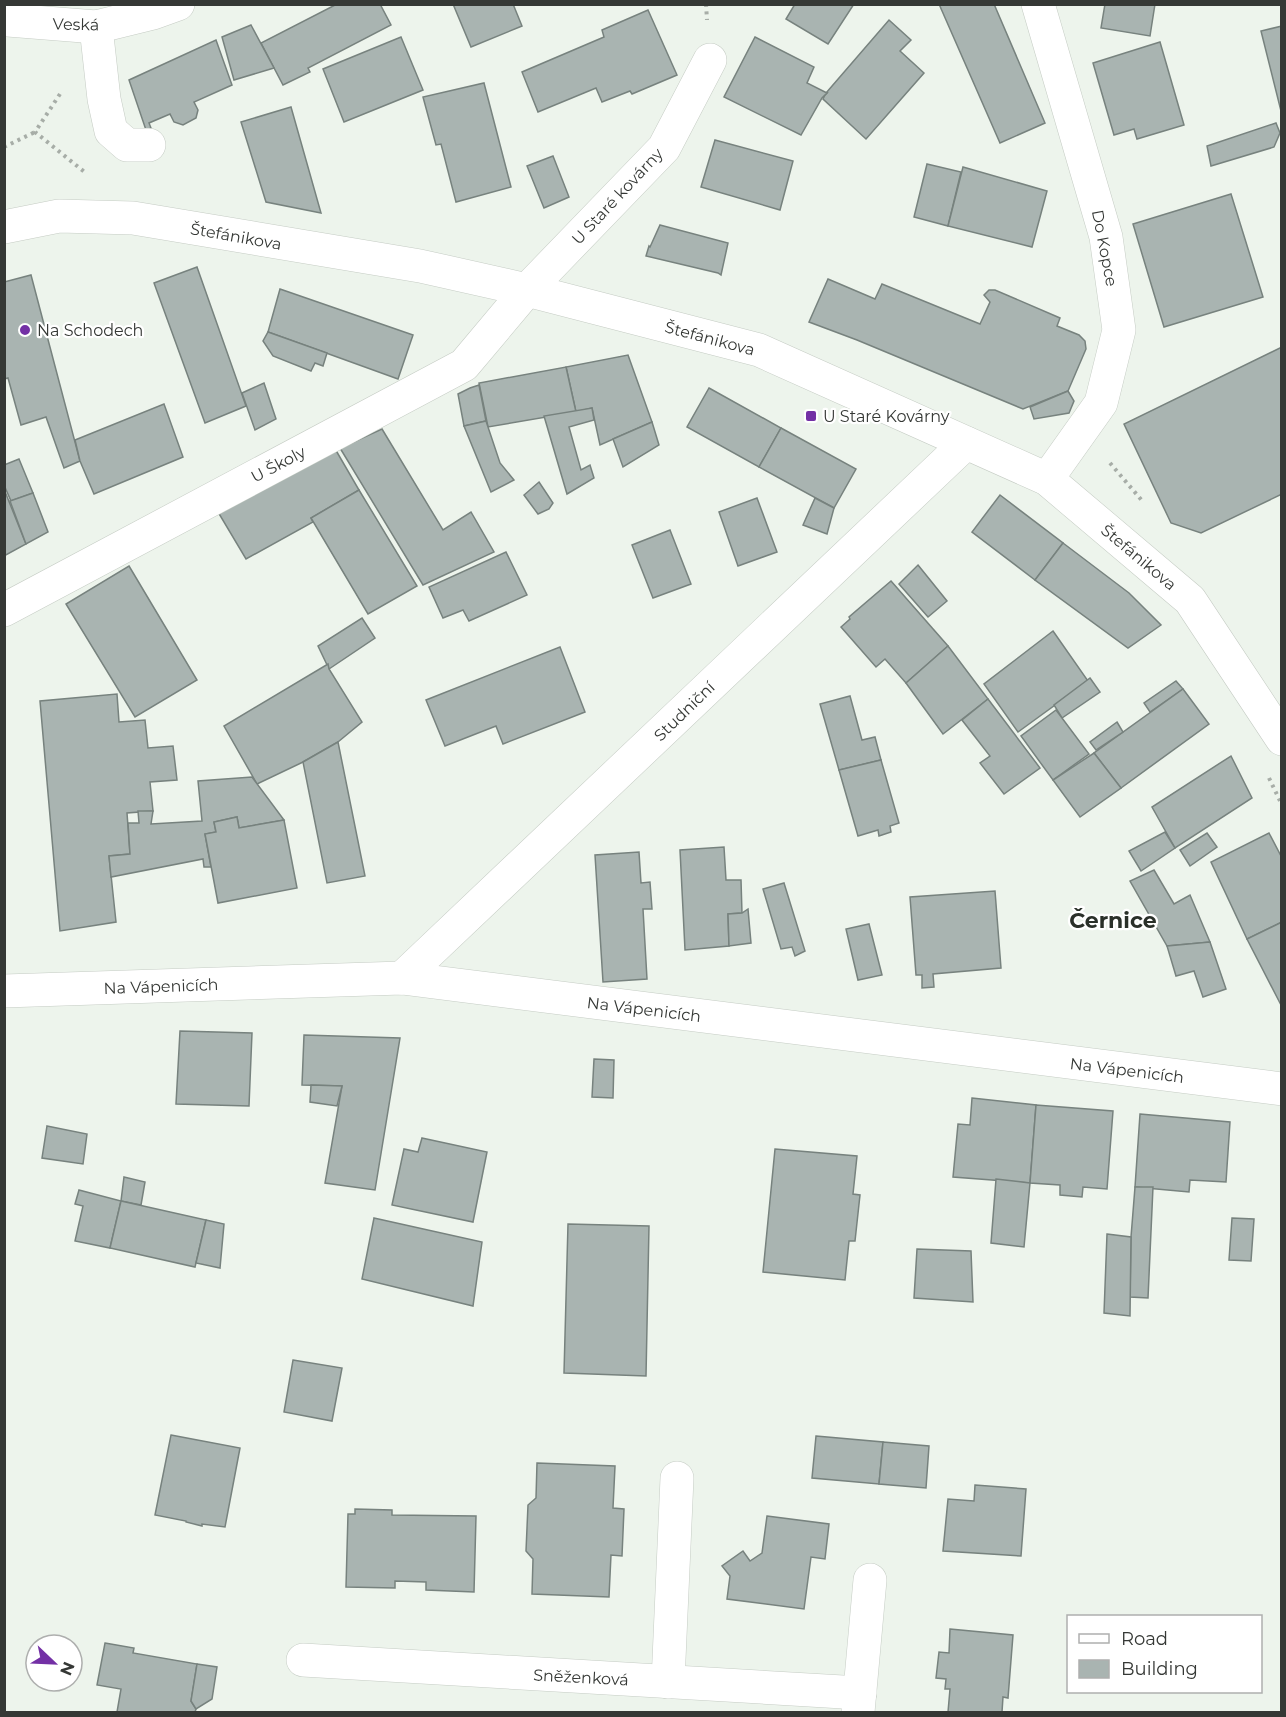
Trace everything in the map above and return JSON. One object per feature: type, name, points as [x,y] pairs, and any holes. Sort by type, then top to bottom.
[{"type":"street","name":"Veská","points":[[7,22],[96,27],[153,13],[178,4]]},
{"type":"street","name":"Do Kopce","points":[[1038,4],[1106,237],[1119,330],[1101,403],[1047,479]]},
{"type":"street","points":[[96,27],[104,99],[111,131],[127,145],[149,145]]},
{"type":"street","name":"U Staré kovárny","points":[[527,290],[664,148],[710,60]]},
{"type":"street","name":"Štefánikova","points":[[4,227],[59,216],[133,218],[420,266],[527,290],[759,350],[1047,479],[1190,600],[1281,739]]},
{"type":"street","name":"U Školy","points":[[4,610],[464,365],[527,290]]},
{"type":"street","name":"Studniční","points":[[402,978],[966,443]]},
{"type":"street","name":"Na Vápenicích","points":[[4,991],[402,978],[1281,1089]]},
{"type":"street","points":[[668,1682],[678,1478]]},
{"type":"street","name":"Sněženková","points":[[303,1660],[668,1682],[859,1703],[870,1580]]},
{"type":"path","points":[[4,147],[35,132]]},
{"type":"path","points":[[1267,775],[1281,805]]},
{"type":"building","points":[[337,4],[380,4],[391,25],[308,68],[310,72],[283,85],[261,43]]},
{"type":"building","points":[[453,4],[513,4],[522,26],[471,47]]},
{"type":"building","points":[[795,4],[854,4],[828,44],[786,19]]},
{"type":"building","points":[[939,4],[994,4],[1045,123],[1000,143]]},
{"type":"building","points":[[1105,4],[1155,4],[1150,36],[1101,28]]},
{"type":"building","points":[[648,10],[677,75],[632,94],[630,91],[602,102],[596,88],[538,112],[522,72],[604,37],[602,30]]},
{"type":"building","points":[[889,20],[911,40],[900,51],[924,73],[866,139],[823,99]]},
{"type":"building","points":[[251,25],[274,68],[234,80],[222,37]]},
{"type":"building","points":[[1282,26],[1282,115],[1261,31]]},
{"type":"building","points":[[401,37],[423,90],[344,122],[323,69]]},
{"type":"building","points":[[755,37],[814,67],[807,83],[827,93],[801,135],[724,97]]},
{"type":"building","points":[[216,40],[232,85],[194,102],[198,110],[196,118],[183,125],[174,122],[170,114],[149,123],[151,128],[146,130],[129,80]]},
{"type":"building","points":[[1160,42],[1184,125],[1137,139],[1134,129],[1114,135],[1093,63]]},
{"type":"building","points":[[484,83],[511,187],[456,202],[441,144],[436,145],[423,97]]},
{"type":"building","points":[[291,107],[321,213],[266,202],[241,122]]},
{"type":"building","points":[[1276,123],[1280,133],[1274,147],[1211,166],[1207,146]]},
{"type":"building","points":[[715,140],[793,161],[780,210],[701,187]]},
{"type":"building","points":[[553,156],[569,197],[544,208],[527,166]]},
{"type":"building","points":[[927,164],[961,172],[948,226],[914,217]]},
{"type":"building","points":[[963,167],[1047,191],[1032,247],[948,226]]},
{"type":"building","points":[[1231,194],[1263,297],[1164,327],[1133,224]]},
{"type":"building","points":[[660,225],[728,243],[721,275],[646,256]]},
{"type":"building","points":[[197,267],[246,406],[205,423],[154,283]]},
{"type":"building","name":"Na Schodech","points":[[31,275],[80,461],[64,468],[46,417],[21,425],[8,378],[4,379],[4,282]]},
{"type":"building","points":[[828,279],[875,299],[882,284],[980,324],[990,302],[984,295],[989,290],[995,290],[1060,318],[1057,326],[1079,335],[1085,341],[1086,349],[1068,391],[1023,409],[809,322]]},
{"type":"building","points":[[280,289],[413,335],[398,379],[268,332]]},
{"type":"building","points":[[268,332],[327,353],[323,366],[315,363],[311,371],[273,356],[263,341]]},
{"type":"building","points":[[1282,347],[1282,494],[1201,533],[1171,523],[1124,424]]},
{"type":"building","points":[[628,355],[652,422],[600,445],[592,408],[576,412],[566,367]]},
{"type":"building","points":[[566,367],[576,412],[488,427],[479,383]]},
{"type":"building","points":[[264,383],[276,419],[255,430],[242,393]]},
{"type":"building","points":[[479,385],[486,421],[464,426],[458,394]]},
{"type":"building","points":[[709,388],[781,428],[759,467],[687,427]]},
{"type":"building","points":[[1068,391],[1074,401],[1069,413],[1034,419],[1030,407]]},
{"type":"building","points":[[164,404],[183,457],[94,494],[80,461],[75,440]]},
{"type":"building","points":[[592,408],[594,420],[569,427],[581,470],[590,465],[594,478],[567,494],[544,416]]},
{"type":"building","points":[[486,421],[500,463],[514,480],[491,492],[464,426]]},
{"type":"building","points":[[652,422],[659,445],[623,467],[613,439]]},
{"type":"building","points":[[781,428],[856,469],[834,508],[759,467]]},
{"type":"building","points":[[382,429],[443,530],[471,512],[494,552],[423,585],[340,448]]},
{"type":"building","points":[[334,447],[359,490],[311,518],[313,522],[246,559],[218,512]]},
{"type":"building","points":[[19,459],[33,493],[11,501],[4,485],[4,465]]},
{"type":"building","points":[[539,482],[553,503],[549,509],[538,514],[524,495]]},
{"type":"building","points":[[4,489],[26,544],[4,556]]},
{"type":"building","points":[[359,490],[417,586],[368,614],[311,518]]},
{"type":"building","points":[[33,493],[48,532],[26,544],[10,501]]},
{"type":"building","points":[[1000,495],[1063,543],[1035,580],[972,532]]},
{"type":"building","points":[[757,498],[777,552],[738,566],[719,512]]},
{"type":"building","points":[[815,498],[834,508],[827,534],[803,525]]},
{"type":"building","points":[[670,530],[691,584],[653,598],[632,545]]},
{"type":"building","points":[[1063,543],[1129,593],[1161,625],[1128,648],[1035,580]]},
{"type":"building","points":[[506,552],[527,595],[469,621],[463,610],[443,618],[429,587]]},
{"type":"building","points":[[918,565],[947,601],[928,617],[899,584]]},
{"type":"building","points":[[129,566],[197,680],[135,717],[66,604]]},
{"type":"building","points":[[891,581],[948,646],[906,683],[885,659],[876,667],[841,627],[850,619],[849,617]]},
{"type":"building","points":[[362,618],[375,638],[329,669],[318,646]]},
{"type":"building","points":[[1053,631],[1088,681],[1018,732],[984,684]]},
{"type":"building","points":[[948,646],[988,699],[943,734],[906,683]]},
{"type":"building","points":[[560,647],[585,712],[503,744],[496,726],[445,746],[426,700]]},
{"type":"building","points":[[328,664],[362,722],[338,742],[257,784],[224,726]]},
{"type":"building","points":[[1090,678],[1100,692],[1062,718],[1054,705]]},
{"type":"building","points":[[1176,681],[1183,689],[1150,712],[1144,703]]},
{"type":"building","points":[[1183,689],[1209,724],[1121,788],[1094,753]]},
{"type":"building","points":[[117,694],[119,722],[145,720],[148,748],[173,746],[177,780],[150,782],[153,811],[127,813],[130,854],[109,856],[116,922],[60,931],[40,701]]},
{"type":"building","points":[[850,696],[862,740],[875,737],[881,760],[839,770],[820,704]]},
{"type":"building","points":[[988,699],[1040,768],[1004,794],[980,763],[990,756],[962,720]]},
{"type":"building","points":[[1056,710],[1089,754],[1053,780],[1021,736]]},
{"type":"building","points":[[1117,722],[1123,732],[1096,750],[1090,742]]},
{"type":"building","points":[[338,742],[365,876],[327,883],[303,762]]},
{"type":"building","points":[[1094,753],[1121,788],[1080,817],[1053,780]]},
{"type":"building","points":[[1231,756],[1252,798],[1175,848],[1152,807]]},
{"type":"building","points":[[881,760],[899,823],[890,826],[891,832],[879,836],[878,830],[858,836],[839,770]]},
{"type":"building","points":[[252,777],[284,820],[239,828],[237,817],[214,822],[216,832],[205,834],[211,867],[204,867],[203,859],[111,877],[109,856],[130,854],[128,823],[139,823],[138,811],[153,811],[151,824],[202,821],[198,781]]},
{"type":"building","points":[[237,817],[239,828],[284,820],[297,888],[218,903],[205,834],[216,832],[214,822]]},
{"type":"building","points":[[1165,832],[1175,848],[1141,871],[1129,851]]},
{"type":"building","points":[[1207,833],[1217,847],[1190,866],[1180,850]]},
{"type":"building","points":[[1269,833],[1282,858],[1282,922],[1247,939],[1211,862]]},
{"type":"building","points":[[724,847],[726,880],[741,880],[742,913],[728,914],[729,946],[685,950],[680,850]]},
{"type":"building","points":[[639,852],[641,883],[650,882],[652,909],[643,909],[647,979],[603,982],[595,855]]},
{"type":"building","points":[[1154,870],[1174,904],[1190,895],[1210,942],[1167,946],[1130,881]]},
{"type":"building","points":[[784,883],[805,951],[795,956],[792,947],[781,949],[763,889]]},
{"type":"building","points":[[995,891],[1001,968],[933,974],[934,987],[922,988],[922,975],[916,975],[910,897]]},
{"type":"building","points":[[748,909],[751,943],[729,946],[728,914],[742,913]]},
{"type":"building","points":[[1282,922],[1282,1007],[1247,939]]},
{"type":"building","points":[[869,924],[882,975],[858,980],[846,929]]},
{"type":"building","points":[[1210,942],[1226,989],[1203,997],[1194,971],[1176,976],[1167,946]]},
{"type":"building","points":[[180,1031],[252,1033],[249,1106],[176,1104]]},
{"type":"building","points":[[304,1035],[400,1038],[375,1190],[325,1183],[342,1086],[302,1085]]},
{"type":"building","points":[[594,1059],[614,1060],[613,1098],[592,1097]]},
{"type":"building","points":[[311,1085],[342,1086],[337,1106],[310,1102]]},
{"type":"building","points":[[972,1098],[1036,1105],[1030,1183],[953,1177],[958,1124],[970,1125]]},
{"type":"building","points":[[1036,1105],[1113,1111],[1107,1189],[1083,1187],[1082,1197],[1060,1195],[1060,1185],[1030,1183]]},
{"type":"building","points":[[1140,1114],[1230,1122],[1226,1182],[1190,1180],[1189,1192],[1135,1187]]},
{"type":"building","points":[[47,1126],[87,1134],[83,1164],[42,1158]]},
{"type":"building","points":[[422,1138],[487,1152],[473,1222],[392,1205],[404,1149],[418,1152]]},
{"type":"building","points":[[775,1149],[857,1156],[853,1194],[860,1195],[855,1241],[849,1241],[845,1280],[763,1272]]},
{"type":"building","points":[[124,1177],[145,1182],[141,1205],[121,1201]]},
{"type":"building","points":[[996,1179],[1030,1183],[1024,1247],[991,1243]]},
{"type":"building","points":[[1135,1187],[1153,1187],[1148,1298],[1130,1297]]},
{"type":"building","points":[[79,1190],[121,1201],[110,1248],[75,1241],[83,1206],[75,1204]]},
{"type":"building","points":[[121,1201],[206,1220],[195,1267],[110,1248]]},
{"type":"building","points":[[374,1218],[482,1242],[473,1306],[362,1279]]},
{"type":"building","points":[[1232,1218],[1254,1219],[1251,1261],[1229,1260]]},
{"type":"building","points":[[206,1220],[224,1224],[220,1268],[196,1263]]},
{"type":"building","points":[[568,1224],[649,1226],[646,1376],[564,1373]]},
{"type":"building","points":[[1107,1234],[1131,1237],[1130,1316],[1104,1313]]},
{"type":"building","points":[[917,1249],[971,1251],[973,1302],[914,1298]]},
{"type":"building","points":[[293,1360],[342,1368],[332,1421],[284,1412]]},
{"type":"building","points":[[171,1435],[240,1448],[225,1527],[202,1524],[202,1526],[155,1515]]},
{"type":"building","points":[[816,1436],[883,1442],[879,1484],[812,1478]]},
{"type":"building","points":[[883,1442],[929,1446],[926,1488],[879,1484]]},
{"type":"building","points":[[537,1463],[615,1466],[613,1508],[624,1509],[622,1556],[611,1555],[609,1597],[532,1594],[533,1559],[526,1551],[528,1505],[536,1498]]},
{"type":"building","points":[[975,1485],[1026,1489],[1021,1556],[943,1551],[948,1499],[974,1501]]},
{"type":"building","points":[[355,1509],[392,1510],[392,1515],[476,1516],[474,1592],[426,1590],[426,1582],[395,1581],[395,1588],[346,1587],[348,1514],[355,1514]]},
{"type":"building","points":[[767,1516],[829,1524],[825,1559],[811,1557],[804,1609],[727,1599],[730,1576],[722,1566],[743,1551],[750,1561],[762,1553]]},
{"type":"building","points":[[950,1629],[1013,1635],[1008,1698],[1003,1697],[1002,1712],[948,1712],[950,1689],[945,1689],[946,1679],[936,1678],[939,1652],[949,1653]]},
{"type":"building","points":[[105,1643],[134,1648],[133,1653],[197,1664],[191,1701],[196,1709],[195,1712],[117,1712],[121,1689],[97,1685]]},
{"type":"building","points":[[197,1664],[217,1667],[212,1699],[196,1709],[191,1701]]},
{"type":"place","name":"Na Schodech","points":[[25,330]]},
{"type":"place","name":"U Staré Kovárny","points":[[811,416]]},
{"type":"district","name":"Černice","points":[[1113,920]]}]
